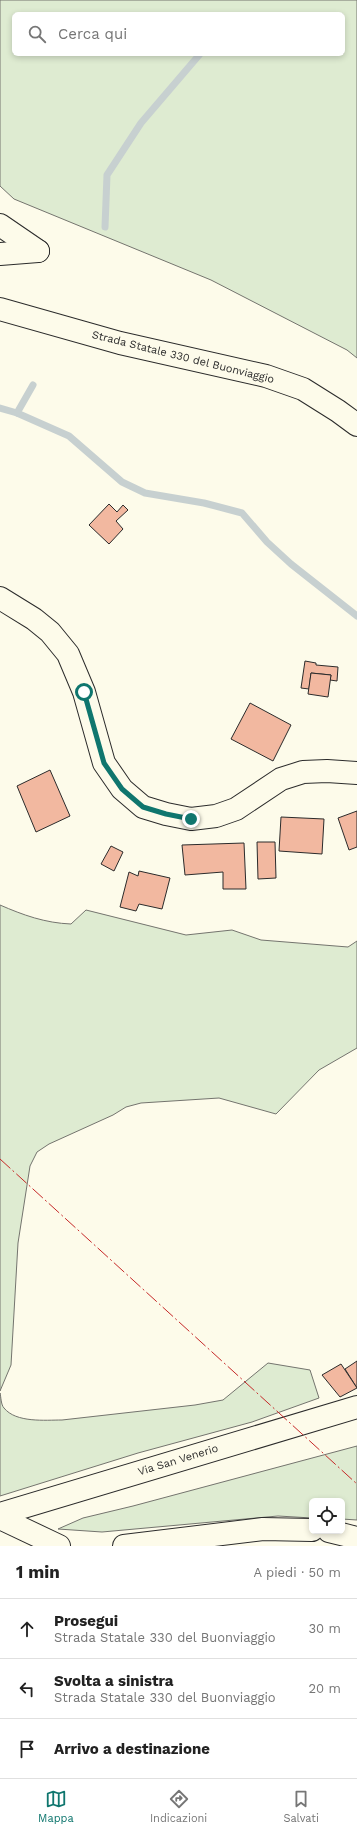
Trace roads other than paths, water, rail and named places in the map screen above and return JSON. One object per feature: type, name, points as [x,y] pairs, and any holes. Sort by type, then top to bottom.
[{"type":"main road","points":[[0,225],[38,251]]},
{"type":"main road","points":[[0,234],[38,251]]},
{"type":"main road","points":[[0,254],[38,251]]},
{"type":"main road","name":"Strada Statale 330 del Buonviaggio","points":[[0,309],[120,342],[266,376],[303,389],[357,425]]},
{"type":"main road","points":[[0,598],[39,623],[50,632],[68,654],[84,692],[104,763],[122,789],[143,807],[166,814],[191,819],[216,816],[236,809],[282,779],[303,772],[327,771],[357,773]]},
{"type":"main road","name":"Via San Venerio","points":[[0,1514],[357,1407]]},
{"type":"main road","points":[[0,1518],[59,1546]]},
{"type":"main road","points":[[124,1546],[263,1529],[309,1530]]},
{"type":"main road","points":[[341,1534],[357,1538]]},
{"type":"waterway","points":[[105,227],[107,175],[141,123],[198,56]]},
{"type":"waterway","points":[[17,413],[33,385]]},
{"type":"waterway","points":[[0,408],[17,413],[69,436],[122,482],[145,493],[204,503],[242,513],[267,542],[291,564],[357,616]]}]
